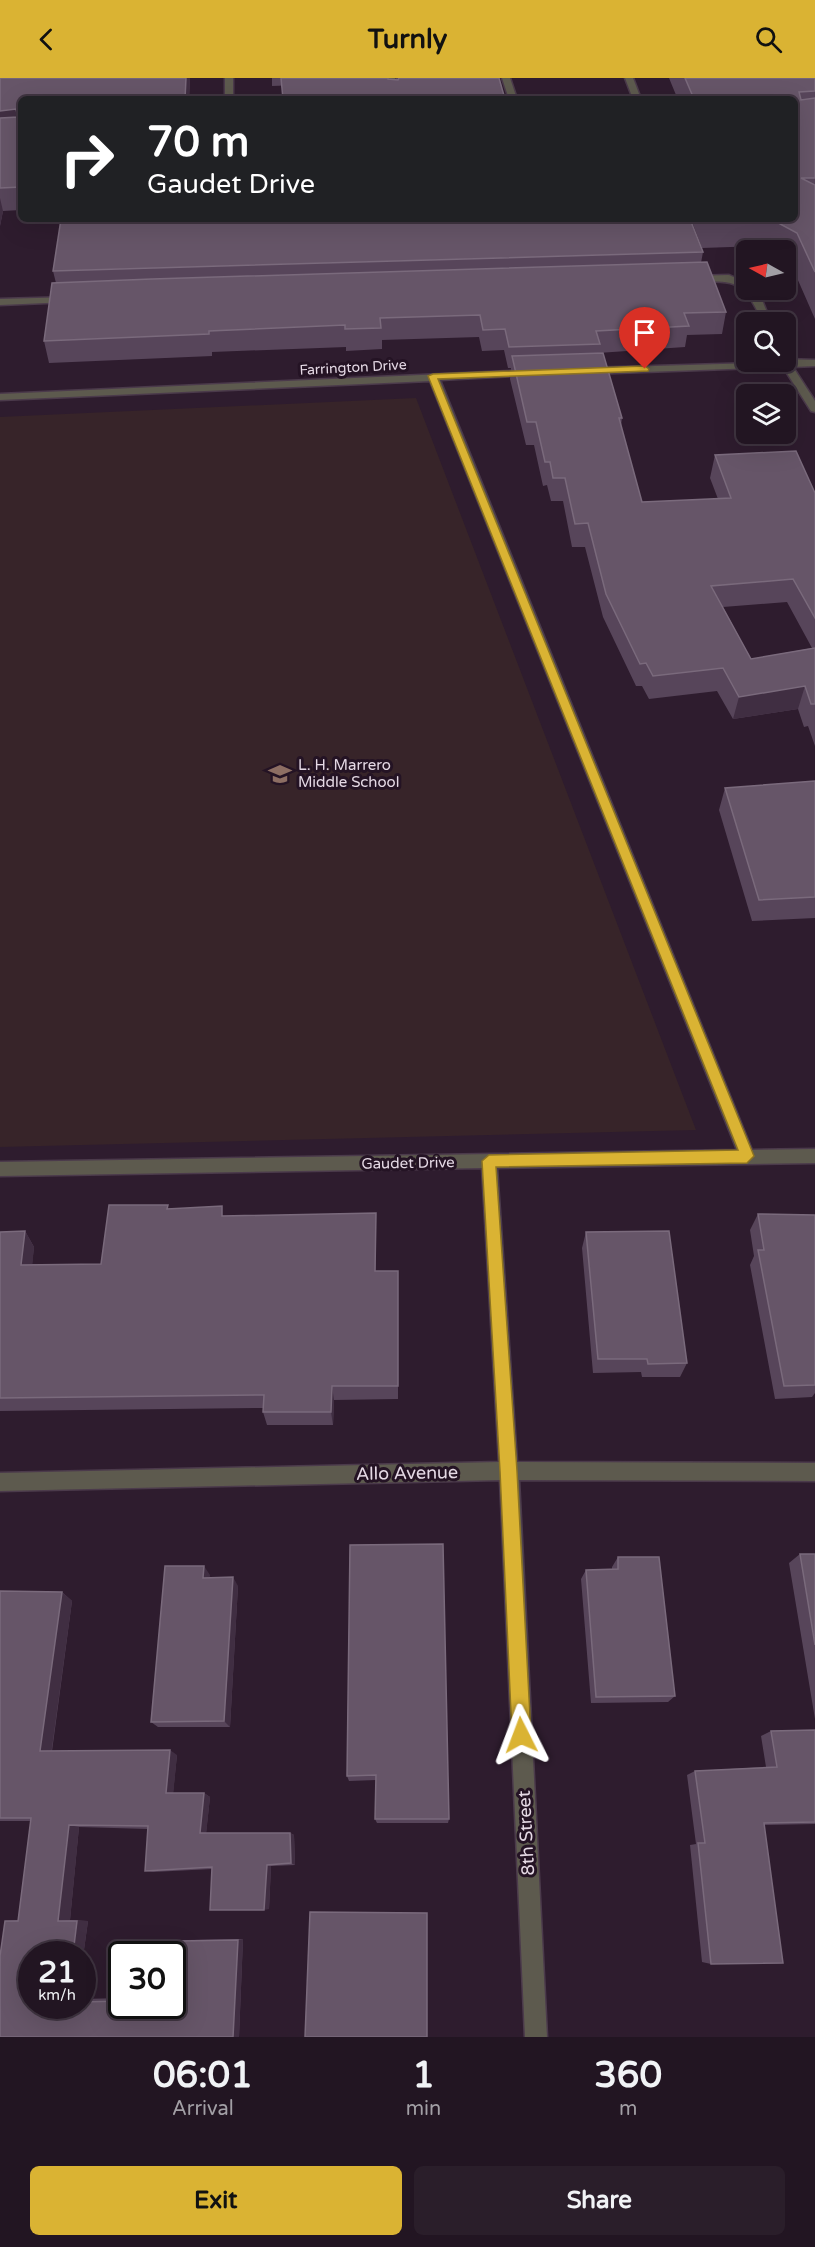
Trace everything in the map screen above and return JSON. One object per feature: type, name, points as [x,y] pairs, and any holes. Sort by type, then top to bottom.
[{"type":"street","points":[[229,78],[229,96]]},
{"type":"street","points":[[391,78],[393,96]]},
{"type":"street","points":[[507,78],[512,96]]},
{"type":"street","points":[[629,78],[636,96]]},
{"type":"street","points":[[681,279],[729,278],[736,282]]},
{"type":"street","points":[[0,302],[83,298]]},
{"type":"street","points":[[796,363],[815,363]]},
{"type":"street","points":[[574,371],[736,365]]},
{"type":"street","points":[[792,372],[815,409]]},
{"type":"street","name":"Farrington Drive","points":[[0,397],[539,373]]},
{"type":"street","points":[[433,376],[747,1156]]},
{"type":"street","name":"Gaudet Drive","points":[[0,1169],[815,1156]]},
{"type":"street","name":"8th Street","points":[[489,1161],[509,1471],[536,2037]]},
{"type":"street","name":"Allo Avenue","points":[[0,1482],[509,1471],[815,1473]]},
{"type":"shaded area","name":"L. H. Marrero Middle School","points":[[416,398],[696,1130],[0,1147],[0,417]]},
{"type":"building","points":[[0,78],[186,78],[185,96],[18,96],[18,117],[16,109],[0,111]]},
{"type":"building","points":[[281,78],[388,78],[398,80],[399,78],[499,78],[504,96],[283,96]]},
{"type":"building","points":[[685,78],[815,78],[815,91],[799,92],[801,100],[815,98],[815,178],[801,178],[815,185],[815,272],[797,233],[777,222],[798,222],[798,96],[693,96]]},
{"type":"building","points":[[18,117],[18,187],[0,188],[0,118]]},
{"type":"building","points":[[61,222],[691,222],[703,252],[53,271]]},
{"type":"building","points":[[707,262],[726,312],[684,313],[689,326],[596,331],[600,344],[509,347],[505,329],[483,330],[480,315],[380,318],[381,328],[345,329],[345,325],[44,341],[52,283]]},
{"type":"building","points":[[603,353],[622,418],[619,418],[642,502],[731,498],[715,455],[796,451],[815,493],[815,618],[793,579],[711,586],[751,659],[815,648],[815,704],[811,704],[805,686],[739,697],[723,668],[653,676],[646,663],[640,664],[606,594],[588,523],[575,524],[565,478],[553,478],[550,462],[545,462],[536,422],[527,422],[512,356]]},
{"type":"building","points":[[815,781],[815,897],[759,900],[725,788]]},
{"type":"building","points":[[109,1205],[168,1205],[167,1209],[222,1206],[222,1216],[376,1213],[375,1271],[398,1271],[398,1386],[332,1386],[331,1412],[263,1412],[264,1395],[0,1398],[0,1232],[25,1231],[21,1265],[101,1264]]},
{"type":"building","points":[[758,1214],[815,1215],[815,1385],[784,1386],[758,1250],[764,1250]]},
{"type":"building","points":[[669,1231],[687,1363],[648,1364],[647,1359],[598,1359],[586,1232]]},
{"type":"building","points":[[443,1544],[449,1819],[375,1819],[376,1775],[347,1776],[350,1545]]},
{"type":"building","points":[[800,1554],[815,1554],[815,1645]]},
{"type":"building","points":[[618,1557],[659,1557],[675,1696],[596,1697],[586,1570],[618,1569]]},
{"type":"building","points":[[165,1566],[204,1566],[203,1578],[233,1577],[224,1721],[151,1722]]},
{"type":"building","points":[[0,1591],[62,1592],[40,1751],[170,1750],[166,1793],[204,1793],[200,1833],[290,1833],[291,1863],[267,1865],[264,1910],[210,1910],[212,1867],[145,1871],[148,1826],[69,1825],[58,1921],[77,1921],[75,1941],[18,1941],[18,2019],[96,2019],[96,2002],[108,2001],[108,2019],[186,2019],[186,1941],[179,1941],[238,1940],[233,2037],[0,2037],[0,1956],[5,1921],[18,1921],[31,1818],[0,1818]]},
{"type":"building","points":[[815,1730],[815,1822],[764,1823],[783,1963],[711,1964],[698,1843],[705,1843],[695,1771],[777,1767],[771,1731]]},
{"type":"building","points":[[310,1912],[427,1913],[427,2037],[305,2037]]},
{"type":"place","name":"L. H. Marrero Middle School","points":[[280,774]]},
{"type":"route","points":[[521,1735],[509,1471],[489,1161],[747,1156],[433,376],[645,369]]}]
